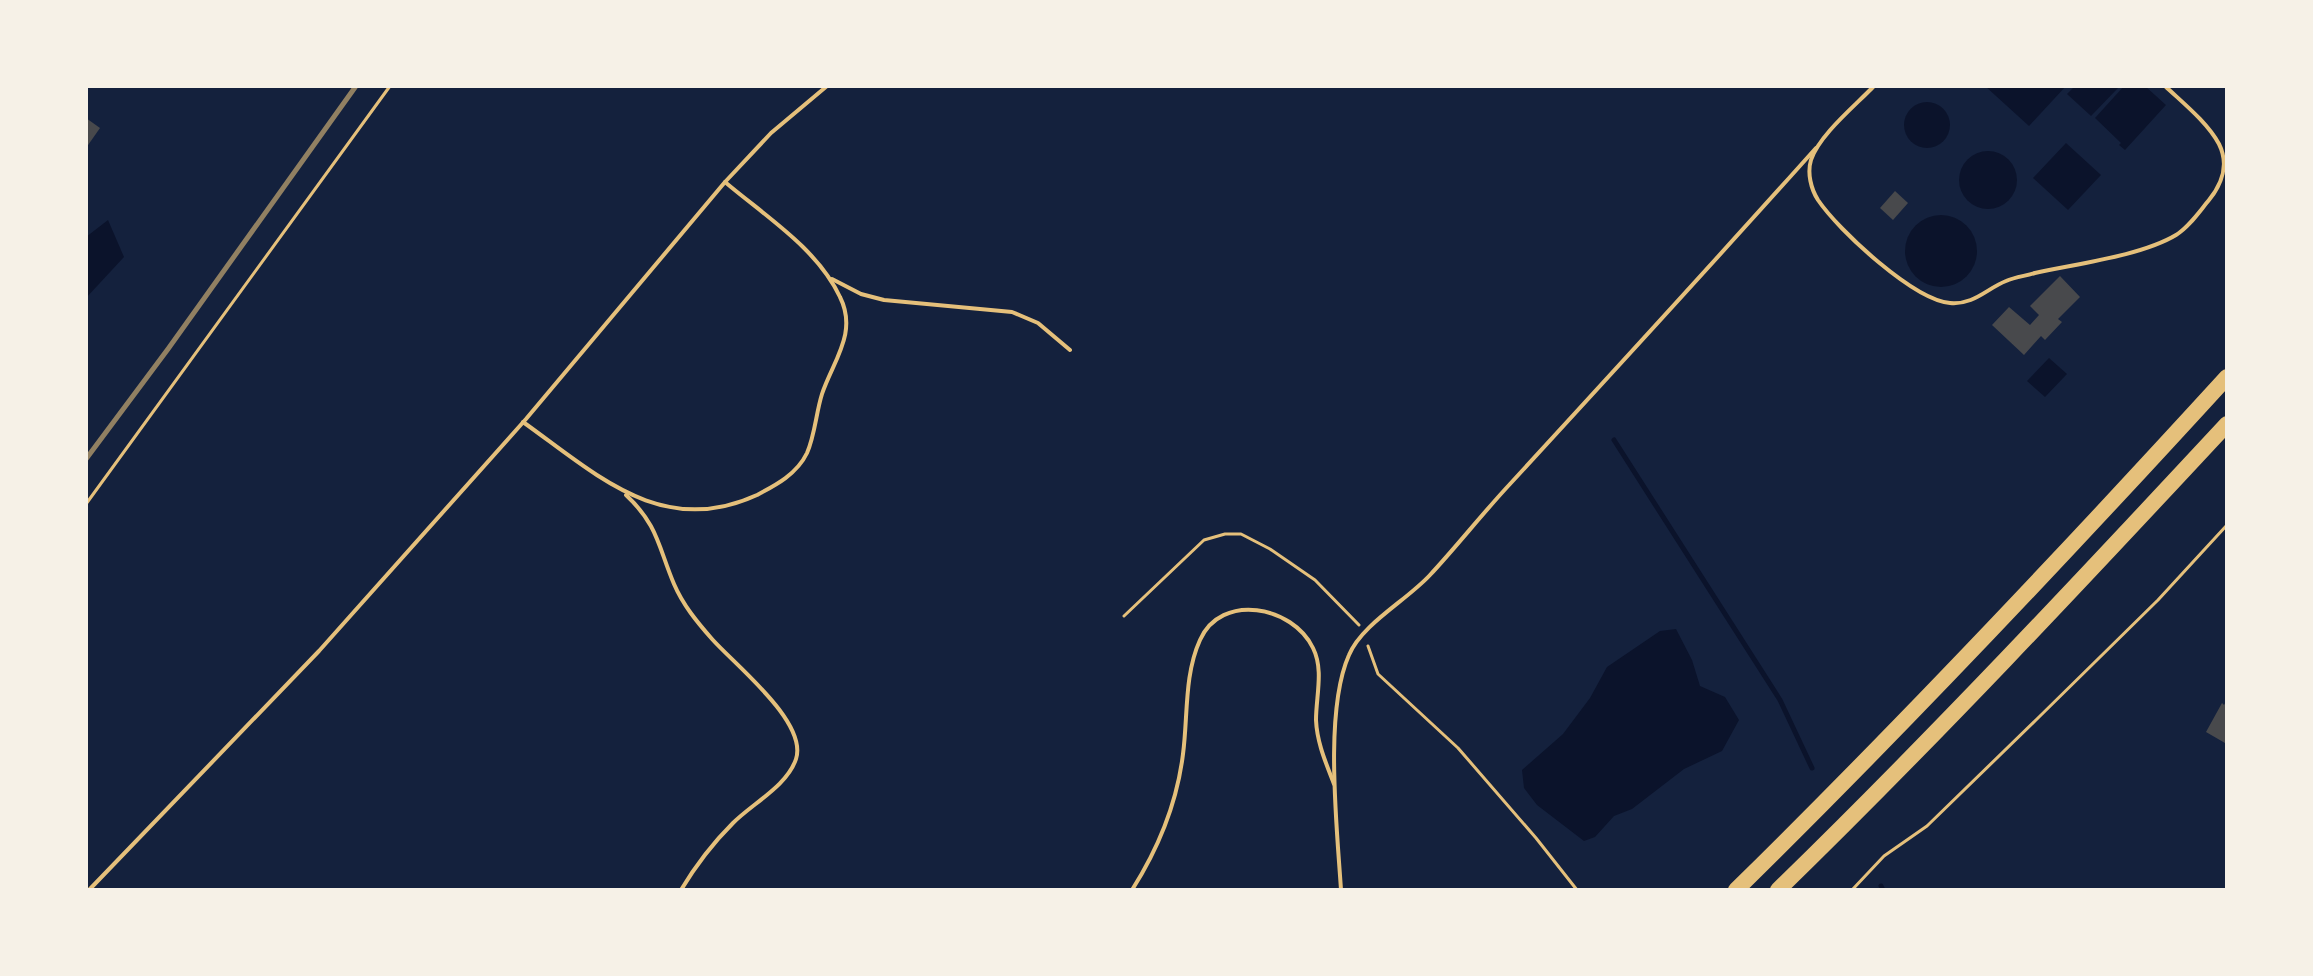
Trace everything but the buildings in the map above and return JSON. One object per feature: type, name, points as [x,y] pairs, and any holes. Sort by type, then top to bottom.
[{"type":"highway","points":[[1736,890],[1833,795],[2051,569],[2227,377]]},
{"type":"highway","points":[[1778,890],[1851,819],[2074,588],[2227,424]]},
{"type":"lane","points":[[89,890],[319,651],[523,422],[725,182],[771,133],[827,86]]},
{"type":"lane","points":[[1341,890],[1335,733],[1339,683],[1349,654],[1365,631],[1398,606],[1428,577],[1874,86]]},
{"type":"lane","points":[[1816,148],[1811,162],[1812,187],[1818,200],[1832,216],[1909,287],[1938,301],[1972,301],[2004,282],[2136,250],[2168,239],[2184,229],[2218,189],[2223,177],[2222,154],[2218,143],[2165,86]]},
{"type":"lane","points":[[621,491],[655,505],[697,511],[722,508],[776,485],[792,473],[806,454],[823,390],[843,346],[847,312],[830,278],[802,246],[725,182]]},
{"type":"lane","points":[[830,278],[861,294],[884,300],[1012,312],[1038,323],[1070,350]]},
{"type":"lane","points":[[523,422],[621,491],[649,521],[683,603],[724,653],[779,709],[793,728],[798,742],[798,755],[791,771],[718,839],[681,890]]},
{"type":"lane","points":[[1132,890],[1176,797],[1195,653],[1206,630],[1223,616],[1246,610],[1270,612],[1293,622],[1307,638],[1317,657],[1318,734],[1336,794]]},
{"type":"path","points":[[86,504],[390,86]]},
{"type":"path","points":[[1852,890],[1884,856],[1927,826],[2158,600],[2227,525]]},
{"type":"path","points":[[1124,616],[1204,540],[1225,534],[1241,534],[1270,549],[1315,580],[1341,604],[1365,631],[1378,674],[1458,748],[1577,890]]},
{"type":"water","points":[[1985,86],[2066,86],[2029,126]]},
{"type":"water","points":[[2075,86],[2120,86],[2091,116],[2067,94]]},
{"type":"water","points":[[2124,86],[2145,86],[2166,105],[2125,150],[2095,118]]},
{"type":"water","points":[[1927,102],[1944,108],[1950,125],[1944,142],[1927,148],[1910,142],[1904,125],[1910,108]]},
{"type":"water","points":[[2066,143],[2101,175],[2068,210],[2033,178]]},
{"type":"water","points":[[1988,151],[2009,159],[2017,180],[2009,201],[1988,209],[1967,201],[1959,180],[1967,159]]},
{"type":"water","points":[[1941,215],[1961,221],[1971,231],[1977,251],[1971,271],[1961,281],[1941,287],[1921,281],[1911,271],[1905,251],[1911,231],[1921,221]]},
{"type":"water","points":[[108,220],[124,257],[86,298],[86,237]]},
{"type":"water","points":[[2049,358],[2067,374],[2045,397],[2027,381]]},
{"type":"water","points":[[1676,629],[1692,660],[1700,686],[1725,697],[1739,720],[1722,751],[1684,769],[1632,809],[1614,816],[1595,837],[1584,841],[1537,805],[1524,788],[1522,770],[1563,734],[1590,698],[1607,667],[1660,631]]},
{"type":"waterway","points":[[1614,440],[1780,700],[1812,768]]},
{"type":"waterway","points":[[1881,886],[1883,890]]},
{"type":"railway","points":[[86,459],[356,86]]}]
